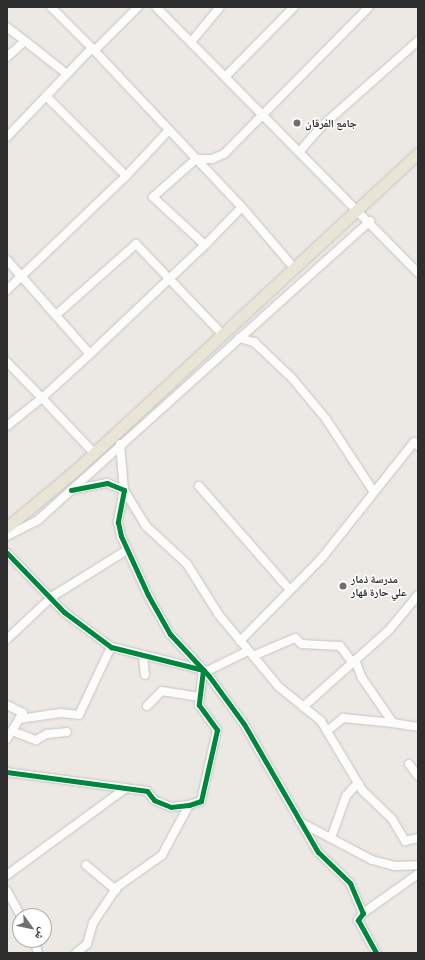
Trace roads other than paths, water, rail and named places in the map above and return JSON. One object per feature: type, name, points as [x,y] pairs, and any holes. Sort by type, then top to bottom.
[{"type":"main road","points":[[7,527],[94,453],[295,269],[418,153]]},
{"type":"street","points":[[51,7],[242,207],[295,269]]},
{"type":"street","points":[[7,137],[67,74],[138,7]]},
{"type":"street","points":[[156,7],[370,221],[418,274]]},
{"type":"street","points":[[191,42],[220,7]]},
{"type":"street","points":[[226,76],[294,7]]},
{"type":"street","points":[[205,245],[153,197],[196,159],[212,160],[224,154],[265,116],[369,7]]},
{"type":"street","points":[[7,27],[67,74]]},
{"type":"street","points":[[7,57],[25,40]]},
{"type":"street","points":[[300,151],[323,125],[418,41]]},
{"type":"street","points":[[46,96],[126,176]]},
{"type":"street","points":[[7,290],[126,176],[169,130]]},
{"type":"street","points":[[7,426],[42,398],[90,354],[205,245],[242,207]]},
{"type":"street","points":[[7,536],[38,520],[120,444],[370,221]]},
{"type":"street","points":[[56,315],[136,244],[223,335]]},
{"type":"street","points":[[7,260],[90,354]]},
{"type":"street","points":[[239,338],[254,342],[292,378],[326,419],[374,492]]},
{"type":"street","points":[[7,362],[94,453]]},
{"type":"street","points":[[240,640],[321,558],[414,442],[418,446]]},
{"type":"street","points":[[120,444],[124,490],[118,522],[127,550],[170,634],[204,671],[244,724],[299,822],[318,852],[350,883],[364,913]]},
{"type":"street","points":[[71,490],[107,483],[124,490],[146,526],[187,564],[250,654],[279,687],[321,721],[358,783],[408,841],[418,849]]},
{"type":"street","points":[[199,486],[290,590]]},
{"type":"street","points":[[7,639],[52,596],[127,550]]},
{"type":"street","points":[[7,553],[52,596],[64,612],[111,647],[143,656],[204,671],[295,638],[302,644],[340,646],[354,661],[362,678],[394,723]]},
{"type":"street","points":[[304,707],[388,630],[418,595]]},
{"type":"street","points":[[19,719],[61,713],[79,715],[111,647]]},
{"type":"street","points":[[143,656],[145,676]]},
{"type":"street","points":[[7,772],[147,791],[154,800],[171,807],[189,806],[201,802],[217,730],[199,705],[204,671]]},
{"type":"street","points":[[147,706],[162,691],[200,697]]},
{"type":"street","points":[[7,705],[23,713],[7,739]]},
{"type":"street","points":[[327,731],[343,718],[418,727]]},
{"type":"street","points":[[12,731],[36,740],[47,734],[67,732]]},
{"type":"street","points":[[409,764],[418,776]]},
{"type":"street","points":[[331,838],[346,796],[358,783]]},
{"type":"street","points":[[7,875],[126,788]]},
{"type":"street","points":[[76,953],[87,944],[93,923],[116,890],[162,855],[189,806]]},
{"type":"street","points":[[299,822],[372,860],[394,866],[418,865]]},
{"type":"street","points":[[408,841],[418,838]]},
{"type":"street","points":[[86,865],[116,890]]},
{"type":"street","points":[[376,953],[358,920],[364,913],[418,874]]},
{"type":"street","points":[[7,890],[17,908]]},
{"type":"place","name":"جامع الفرقان","points":[[297,123]]},
{"type":"place","name":"مدرسة ذمار علي حارة قهار","points":[[343,586]]}]
